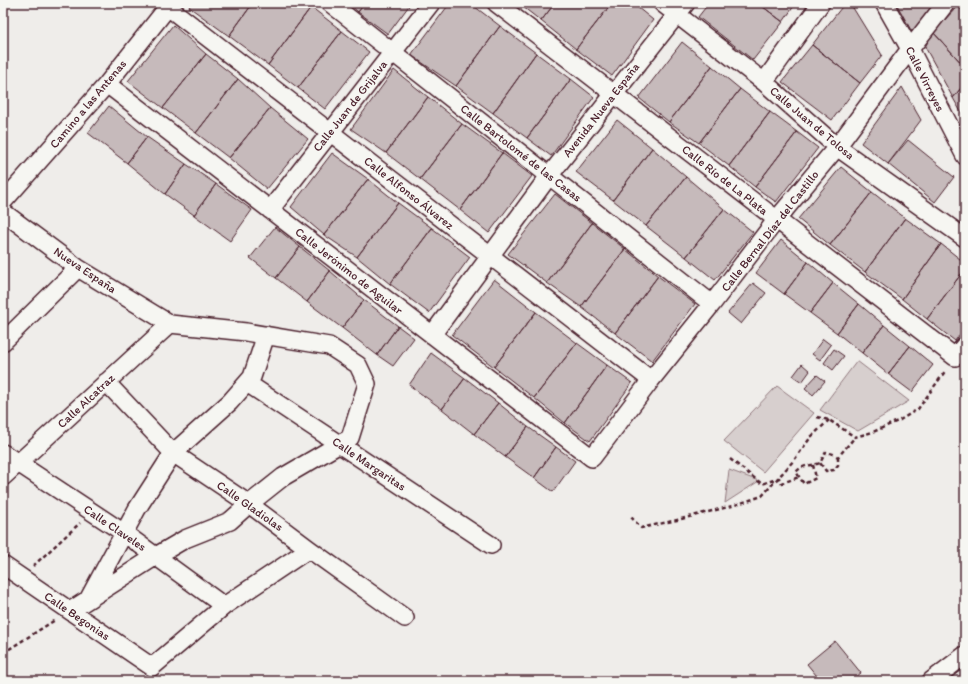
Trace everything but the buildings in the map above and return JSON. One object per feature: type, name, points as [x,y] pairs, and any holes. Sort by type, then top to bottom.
[{"type":"street","name":"Calle Bartolomé de las Casas","points":[[330,3],[712,304]]},
{"type":"street","name":"Calle Juan de Grijalva","points":[[270,210],[431,3]]},
{"type":"street","name":"Calle Río de La Plata","points":[[496,3],[777,219],[960,351]]},
{"type":"street","name":"Calle Juan de Tolosa","points":[[662,3],[681,9],[837,147],[965,238]]},
{"type":"street","points":[[764,82],[821,3]]},
{"type":"street","name":"Calle Virreyes","points":[[884,3],[910,49],[965,156]]},
{"type":"street","name":"Calle Bernal Díaz del Castillo","points":[[592,458],[650,380],[712,304],[777,219],[837,147],[946,3]]},
{"type":"street","name":"Camino a las Antenas","points":[[3,202],[107,84],[169,5]]},
{"type":"street","name":"Calle Alfonso Álvarez","points":[[169,5],[650,380]]},
{"type":"street","name":"Avenida Nueva España","points":[[432,335],[550,176],[681,9]]},
{"type":"street","name":"Calle Jerónimo de Aguilar","points":[[107,84],[592,458]]},
{"type":"street","name":"Nueva España","points":[[3,212],[78,268],[170,324]]},
{"type":"street","points":[[3,342],[78,268]]},
{"type":"street","points":[[70,611],[184,539],[230,521],[283,477],[350,438],[367,384],[358,365],[329,346],[246,332],[170,324]]},
{"type":"street","name":"Calle Alcatraz","points":[[3,477],[170,324]]},
{"type":"street","points":[[89,599],[137,509],[173,453],[230,402],[252,377],[266,335]]},
{"type":"street","name":"Calle Gladiolas","points":[[106,382],[173,453],[249,504],[405,618]]},
{"type":"street","name":"Calle Margaritas","points":[[247,383],[491,545]]},
{"type":"street","name":"Calle Claveles","points":[[3,454],[124,533],[224,606]]},
{"type":"street","points":[[224,606],[309,549]]},
{"type":"street","name":"Calle Begonias","points":[[3,565],[152,667],[224,606]]},
{"type":"street","points":[[931,681],[965,655]]},
{"type":"path","points":[[820,462],[826,471],[834,470],[838,465],[838,457],[856,437],[873,432],[900,420],[918,409],[960,351]]},
{"type":"path","points":[[817,417],[828,420],[856,437]]},
{"type":"path","points":[[630,517],[641,528],[732,506],[762,496],[828,420]]},
{"type":"path","points":[[813,465],[816,478],[804,484],[796,472],[802,466],[813,465],[820,462],[826,452],[838,457]]},
{"type":"path","points":[[730,459],[762,484],[779,478]]},
{"type":"path","points":[[779,478],[782,483],[799,477]]},
{"type":"path","points":[[21,577],[92,512]]},
{"type":"path","points":[[3,653],[70,611]]},
{"type":"shaded area","points":[[857,361],[909,401],[858,431],[820,410]]},
{"type":"shaded area","points":[[777,386],[814,413],[763,472],[724,441]]},
{"type":"shaded area","points":[[729,470],[759,481],[725,503]]}]
